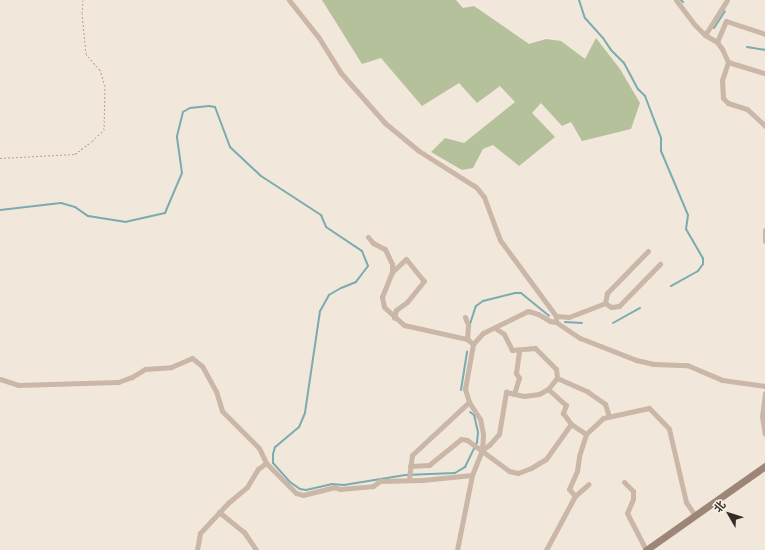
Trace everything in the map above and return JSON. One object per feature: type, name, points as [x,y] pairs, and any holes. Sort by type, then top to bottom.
[{"type":"main road","points":[[646,550],[694,514],[765,466]]},
{"type":"street","points":[[289,0],[319,38],[340,72],[385,123],[419,151],[476,187],[484,197],[500,240],[556,319],[580,338],[636,360],[654,364],[687,365],[722,380],[765,386]]},
{"type":"street","points":[[676,0],[695,25],[705,35],[717,42],[728,62],[762,73]]},
{"type":"street","points":[[705,35],[728,0]]},
{"type":"street","points":[[717,42],[726,20],[765,34]]},
{"type":"street","points":[[728,62],[722,80],[723,98],[728,104],[747,109],[765,126]]},
{"type":"street","points":[[765,230],[765,241]]},
{"type":"street","points":[[368,237],[373,243],[385,249],[392,264],[392,272],[382,297],[384,307],[394,318],[404,325],[467,339],[473,344]]},
{"type":"street","points":[[605,303],[607,293],[648,251]]},
{"type":"street","points":[[392,272],[406,258],[424,281],[407,302],[396,310],[394,318]]},
{"type":"street","points":[[605,303],[611,307],[619,306],[660,264]]},
{"type":"street","points":[[457,550],[472,475],[483,434],[480,419],[469,402],[465,389],[473,344],[483,333],[528,311],[538,314],[550,321],[569,317],[605,303]]},
{"type":"street","points":[[465,317],[468,325],[467,339]]},
{"type":"street","points":[[480,449],[489,445],[498,434],[506,392],[524,396],[538,394],[548,388],[556,378],[556,369],[535,348],[519,351],[512,350],[504,334],[495,328]]},
{"type":"street","points":[[514,394],[518,378],[516,372],[519,351]]},
{"type":"street","points":[[0,379],[18,384],[118,382],[132,377],[145,369],[171,367],[192,358],[202,366],[216,391],[222,411],[259,448],[266,463],[289,488],[296,493],[303,495],[326,488],[334,487],[340,489],[373,486],[380,481],[409,478],[422,480],[472,475]]},
{"type":"street","points":[[556,378],[588,392],[605,404],[609,416]]},
{"type":"street","points":[[548,388],[566,405],[563,413],[571,424],[586,434]]},
{"type":"street","points":[[765,393],[762,416],[765,434]]},
{"type":"street","points":[[409,478],[412,454],[469,402]]},
{"type":"street","points":[[575,496],[569,488],[577,471],[579,456],[586,434],[598,421],[609,416],[649,408],[669,429],[686,502],[694,514]]},
{"type":"street","points":[[410,468],[429,465],[462,439],[467,440],[509,471],[518,473],[546,459],[571,424]]},
{"type":"street","points":[[197,550],[200,533],[247,487],[258,469],[266,463]]},
{"type":"street","points":[[624,482],[633,491],[633,499],[627,513],[646,550]]},
{"type":"street","points":[[546,550],[575,496],[589,484]]},
{"type":"street","points":[[220,512],[244,532],[256,550]]},
{"type":"path","points":[[0,158],[75,154],[92,142],[104,130],[105,86],[100,70],[86,54],[82,13],[83,0]]},
{"type":"green space","points":[[322,0],[456,0],[463,8],[474,6],[529,44],[546,39],[561,41],[585,59],[596,38],[620,69],[640,103],[631,129],[582,141],[571,122],[562,126],[541,103],[532,113],[555,137],[519,166],[493,145],[483,149],[473,168],[462,170],[431,152],[445,138],[464,143],[515,102],[500,86],[477,103],[459,83],[422,106],[381,58],[362,64]]},
{"type":"waterway","points":[[579,0],[585,18],[603,38],[611,50],[624,63],[638,89],[645,96],[661,138],[661,151],[688,215],[686,229],[703,258],[703,264],[698,271],[671,286]]},
{"type":"waterway","points":[[714,28],[725,11]]},
{"type":"waterway","points":[[747,47],[765,50]]},
{"type":"waterway","points":[[0,210],[61,203],[75,207],[88,216],[125,222],[165,213],[182,173],[177,136],[183,112],[190,108],[209,106],[215,107],[230,147],[261,176],[321,215],[326,227],[362,251],[368,266],[356,282],[329,295],[320,311],[305,413],[299,427],[275,447],[273,463],[290,482],[300,489],[306,490],[331,484],[344,485],[405,475],[455,473],[465,467],[477,442],[478,432],[474,415],[470,412]]},
{"type":"waterway","points":[[470,324],[476,306],[483,301],[515,293],[521,293],[549,316]]},
{"type":"waterway","points":[[613,323],[640,308]]},
{"type":"waterway","points":[[565,322],[582,323]]},
{"type":"waterway","points":[[461,390],[467,351]]}]
